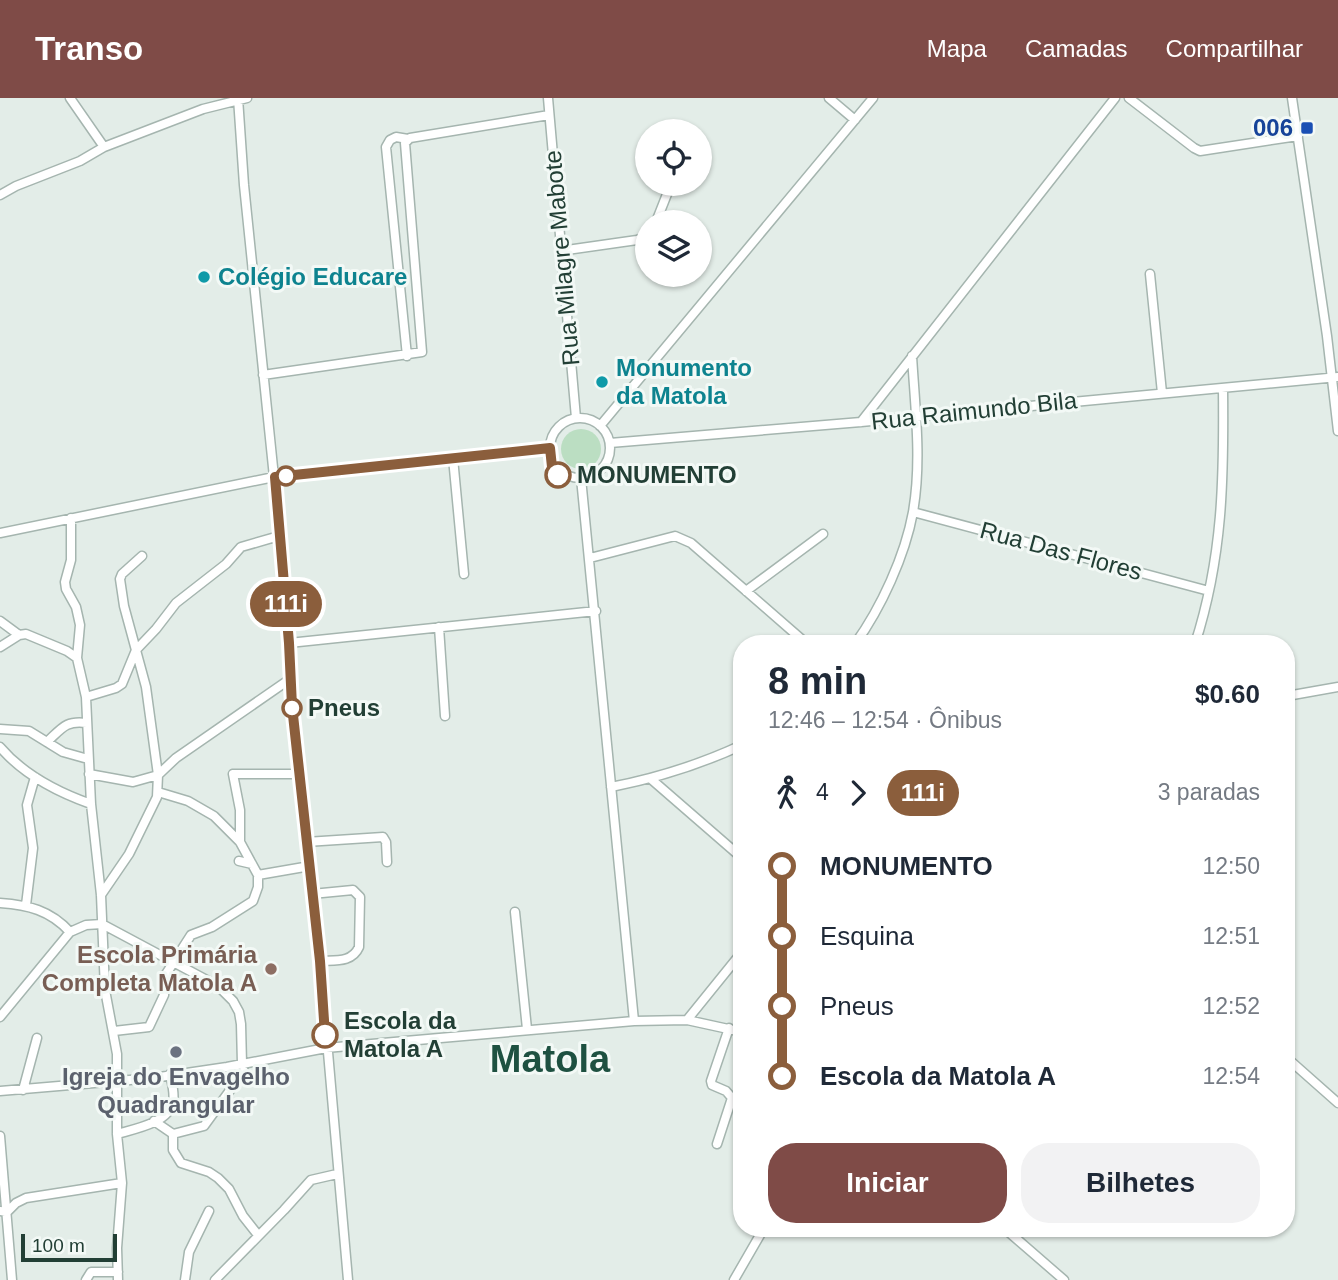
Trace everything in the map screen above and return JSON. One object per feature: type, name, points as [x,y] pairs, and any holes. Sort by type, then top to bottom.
[{"type":"street","points":[[70,98],[104,147]]},
{"type":"street","name":"Rua Milagre Mabote","points":[[548,98],[576,418]]},
{"type":"street","points":[[829,98],[855,120]]},
{"type":"street","points":[[600,425],[873,98]]},
{"type":"street","points":[[861,422],[1115,98]]},
{"type":"street","points":[[1129,98],[1200,151],[1298,136]]},
{"type":"street","points":[[1292,98],[1335,377],[1338,430]]},
{"type":"street","points":[[0,195],[80,161],[104,147],[203,109],[241,99],[244,185],[275,477],[292,706],[320,961],[348,1280]]},
{"type":"street","points":[[407,356],[386,147],[390,140],[549,114]]},
{"type":"street","points":[[263,375],[407,356],[423,350],[404,145],[408,139]]},
{"type":"street","points":[[560,251],[635,240]]},
{"type":"street","points":[[1150,274],[1162,393]]},
{"type":"street","points":[[401,297],[419,294]]},
{"type":"street","points":[[861,635],[889,585],[913,512],[916,461],[912,356]]},
{"type":"street","name":"Rua Raimundo Bila","points":[[610,443],[1335,377]]},
{"type":"street","points":[[1197,635],[1221,526],[1223,388]]},
{"type":"street","points":[[576,418],[584,418],[600,425],[610,443],[610,452],[604,467],[589,477],[572,477],[561,471],[553,461],[550,448],[560,425],[576,418]]},
{"type":"street","points":[[0,533],[275,477],[550,448]]},
{"type":"street","points":[[453,458],[464,574]]},
{"type":"street","points":[[581,478],[634,1021]]},
{"type":"street","name":"Rua Das Flores","points":[[913,512],[1209,591]]},
{"type":"street","points":[[71,518],[71,560],[65,582],[76,607],[80,625],[77,658],[86,697],[91,804],[101,895],[105,990],[117,1054],[117,1134],[122,1183],[117,1248],[118,1276],[91,1272],[86,1280]]},
{"type":"street","points":[[746,591],[823,534]]},
{"type":"street","points":[[86,697],[122,684],[136,649],[176,603],[226,564],[241,547],[279,536]]},
{"type":"street","points":[[590,558],[675,536],[682,538],[797,635]]},
{"type":"street","points":[[101,895],[140,835],[154,808],[158,792],[146,687],[124,606],[120,579],[142,556]]},
{"type":"street","points":[[289,643],[596,611]]},
{"type":"street","points":[[0,621],[19,635]]},
{"type":"street","points":[[439,627],[444,716]]},
{"type":"street","points":[[0,647],[19,635],[26,635],[77,658]]},
{"type":"street","points":[[89,774],[133,782],[158,775],[176,758],[290,680]]},
{"type":"street","points":[[1295,695],[1338,687]]},
{"type":"street","points":[[47,742],[69,723],[87,723]]},
{"type":"street","points":[[0,729],[29,731],[63,752],[88,759]]},
{"type":"street","points":[[0,747],[18,766],[35,777],[91,804]]},
{"type":"street","points":[[611,787],[651,779],[705,763],[733,749]]},
{"type":"street","points":[[240,842],[240,810],[233,774],[300,774]]},
{"type":"street","points":[[26,905],[33,848],[27,805],[35,777]]},
{"type":"street","points":[[651,779],[733,850]]},
{"type":"street","points":[[114,1031],[149,1027],[164,995],[165,977],[191,935],[212,927],[253,901],[258,887],[258,875],[240,842],[214,816],[201,807],[158,792]]},
{"type":"street","points":[[306,842],[383,837],[386,842],[387,862]]},
{"type":"street","points":[[239,861],[252,864]]},
{"type":"street","points":[[258,875],[310,866]]},
{"type":"street","points":[[312,894],[353,890],[360,897],[357,953],[347,959],[320,961]]},
{"type":"street","points":[[0,903],[26,905],[51,914],[70,932]]},
{"type":"street","points":[[515,912],[527,1029]]},
{"type":"street","points":[[0,1017],[70,932],[86,925],[102,924],[218,986],[233,1001],[241,1024],[243,1068],[204,1126],[173,1135]]},
{"type":"street","points":[[687,1020],[733,963]]},
{"type":"street","points":[[0,1091],[243,1068],[326,1048],[527,1029],[687,1020],[733,1029]]},
{"type":"street","points":[[717,1144],[732,1098],[726,1091],[712,1086],[711,1081],[729,1028]]},
{"type":"street","points":[[23,1090],[37,1038]]},
{"type":"street","points":[[1295,1066],[1338,1102]]},
{"type":"street","points":[[117,1134],[154,1121],[167,1113],[174,1099],[170,1074]]},
{"type":"street","points":[[154,1121],[173,1135],[175,1156],[181,1163],[209,1172],[229,1189],[243,1216],[258,1235]]},
{"type":"street","points":[[0,1136],[4,1211],[12,1276],[0,1274]]},
{"type":"street","points":[[215,1280],[311,1180],[337,1174]]},
{"type":"street","points":[[4,1211],[26,1198],[122,1183]]},
{"type":"street","points":[[185,1280],[189,1252],[209,1211]]},
{"type":"street","points":[[734,1280],[759,1237]]},
{"type":"street","points":[[1014,1237],[1064,1280]]},
{"type":"green space","name":"MONUMENTO","points":[[581,429],[589,430],[595,435],[600,441],[600,457],[595,463],[589,468],[581,469],[573,468],[567,463],[562,457],[561,449],[562,441],[567,435],[573,430]]},
{"type":"bus line","name":"111i","points":[[325,1035],[320,961],[292,706],[275,477],[550,448],[552,467],[558,475]]},
{"type":"place","name":"006","points":[[1307,128]]},
{"type":"place","name":"Colégio Educare","points":[[204,277]]},
{"type":"place","name":"Monumento da Matola","points":[[602,382]]},
{"type":"place","name":"MONUMENTO","points":[[558,475]]},
{"type":"place","name":"Pneus","points":[[292,708]]},
{"type":"place","name":"Escola Primária Completa Matola A","points":[[271,969]]},
{"type":"place","name":"Escola da Matola A","points":[[325,1035]]},
{"type":"place","name":"Igreja do Envagelho Quadrangular","points":[[176,1052]]},
{"type":"district","name":"Matola","points":[[550,1059]]}]
